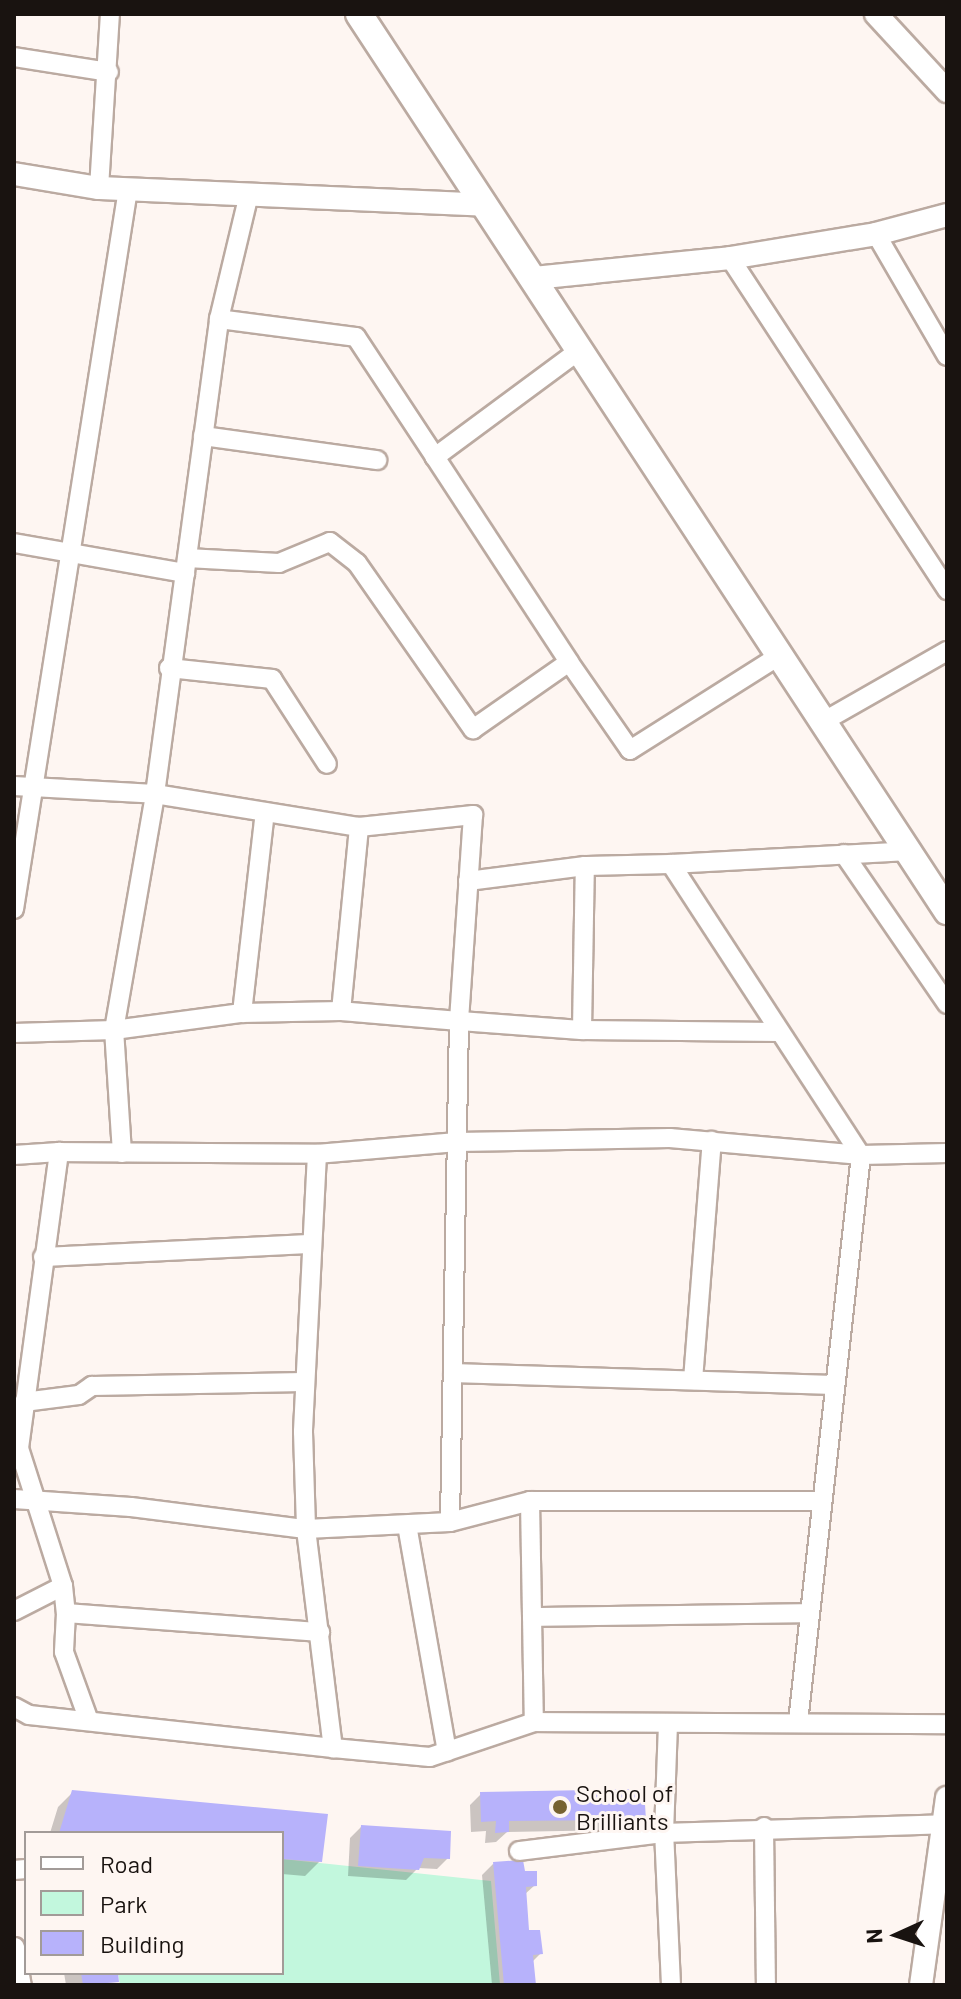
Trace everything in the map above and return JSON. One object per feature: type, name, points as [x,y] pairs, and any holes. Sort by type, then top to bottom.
[{"type":"main road","points":[[359,14],[826,720],[947,911]]},
{"type":"street","points":[[99,188],[109,72],[110,14]]},
{"type":"street","points":[[876,14],[947,91]]},
{"type":"street","points":[[14,57],[109,72]]},
{"type":"street","points":[[14,174],[99,188],[486,205]]},
{"type":"street","points":[[14,909],[23,786],[70,556],[128,189]]},
{"type":"street","points":[[122,1153],[114,1030],[155,794],[169,668],[219,319],[249,194]]},
{"type":"street","points":[[534,278],[730,258],[876,234],[947,215]]},
{"type":"street","points":[[876,234],[947,356]]},
{"type":"street","points":[[730,258],[947,590]]},
{"type":"street","points":[[219,319],[356,337],[630,750],[782,654]]},
{"type":"street","points":[[435,457],[581,349]]},
{"type":"street","points":[[203,436],[377,460]]},
{"type":"street","points":[[14,543],[70,556],[186,566],[279,563],[330,542],[357,563],[473,729],[569,662]]},
{"type":"street","points":[[826,720],[947,651]]},
{"type":"street","points":[[169,668],[272,679],[327,764]]},
{"type":"street","points":[[23,786],[155,794],[359,827],[473,815],[459,1021],[450,1522]]},
{"type":"street","points":[[242,1013],[265,812]]},
{"type":"street","points":[[341,1011],[359,827]]},
{"type":"street","points":[[468,881],[585,866],[909,851]]},
{"type":"street","points":[[844,854],[947,1004]]},
{"type":"street","points":[[671,864],[861,1155],[833,1385],[798,1722]]},
{"type":"street","points":[[582,1030],[585,866]]},
{"type":"street","points":[[14,1033],[114,1030],[242,1013],[341,1011],[582,1030],[779,1032]]},
{"type":"street","points":[[693,1380],[712,1141]]},
{"type":"street","points":[[14,1155],[59,1152],[317,1154],[457,1142],[712,1141],[861,1155],[947,1153]]},
{"type":"street","points":[[59,1152],[19,1448],[63,1586],[66,1613],[64,1652],[89,1721]]},
{"type":"street","points":[[317,1154],[304,1382],[306,1529],[333,1748]]},
{"type":"street","points":[[43,1257],[310,1244]]},
{"type":"street","points":[[453,1373],[833,1385]]},
{"type":"street","points":[[24,1402],[79,1395],[92,1386],[304,1382]]},
{"type":"street","points":[[14,1499],[306,1529],[450,1522],[530,1501],[821,1501]]},
{"type":"street","points":[[530,1501],[534,1722]]},
{"type":"street","points":[[407,1525],[447,1751]]},
{"type":"street","points":[[14,1611],[63,1586]]},
{"type":"street","points":[[66,1613],[320,1632]]},
{"type":"street","points":[[532,1617],[809,1613]]},
{"type":"street","points":[[19,1713],[430,1757],[534,1722],[947,1724]]},
{"type":"street","points":[[668,1725],[664,1833],[671,1985]]},
{"type":"street","points":[[921,1985],[947,1798]]},
{"type":"street","points":[[519,1851],[664,1833],[764,1827],[943,1824]]},
{"type":"street","points":[[764,1827],[766,1985]]},
{"type":"street","points":[[15,1947],[22,1985]]},
{"type":"green space","points":[[284,1859],[491,1881],[500,1985],[120,1985],[118,1975],[284,1975]]},
{"type":"building","name":"School of Brilliants","points":[[644,1789],[646,1820],[638,1821],[638,1830],[627,1831],[626,1820],[509,1821],[509,1832],[495,1833],[496,1821],[481,1822],[480,1792]]},
{"type":"building","points":[[72,1790],[328,1814],[322,1862],[284,1859],[284,1831],[60,1831]]},
{"type":"building","points":[[361,1825],[451,1831],[450,1859],[424,1858],[419,1870],[358,1866]]},
{"type":"building","points":[[523,1860],[525,1871],[537,1871],[537,1886],[526,1887],[529,1930],[540,1930],[543,1954],[533,1955],[536,1985],[504,1985],[493,1862]]},
{"type":"building","points":[[81,1975],[118,1975],[119,1982],[83,1985]]},
{"type":"place","name":"School of Brilliants","points":[[560,1807]]}]
